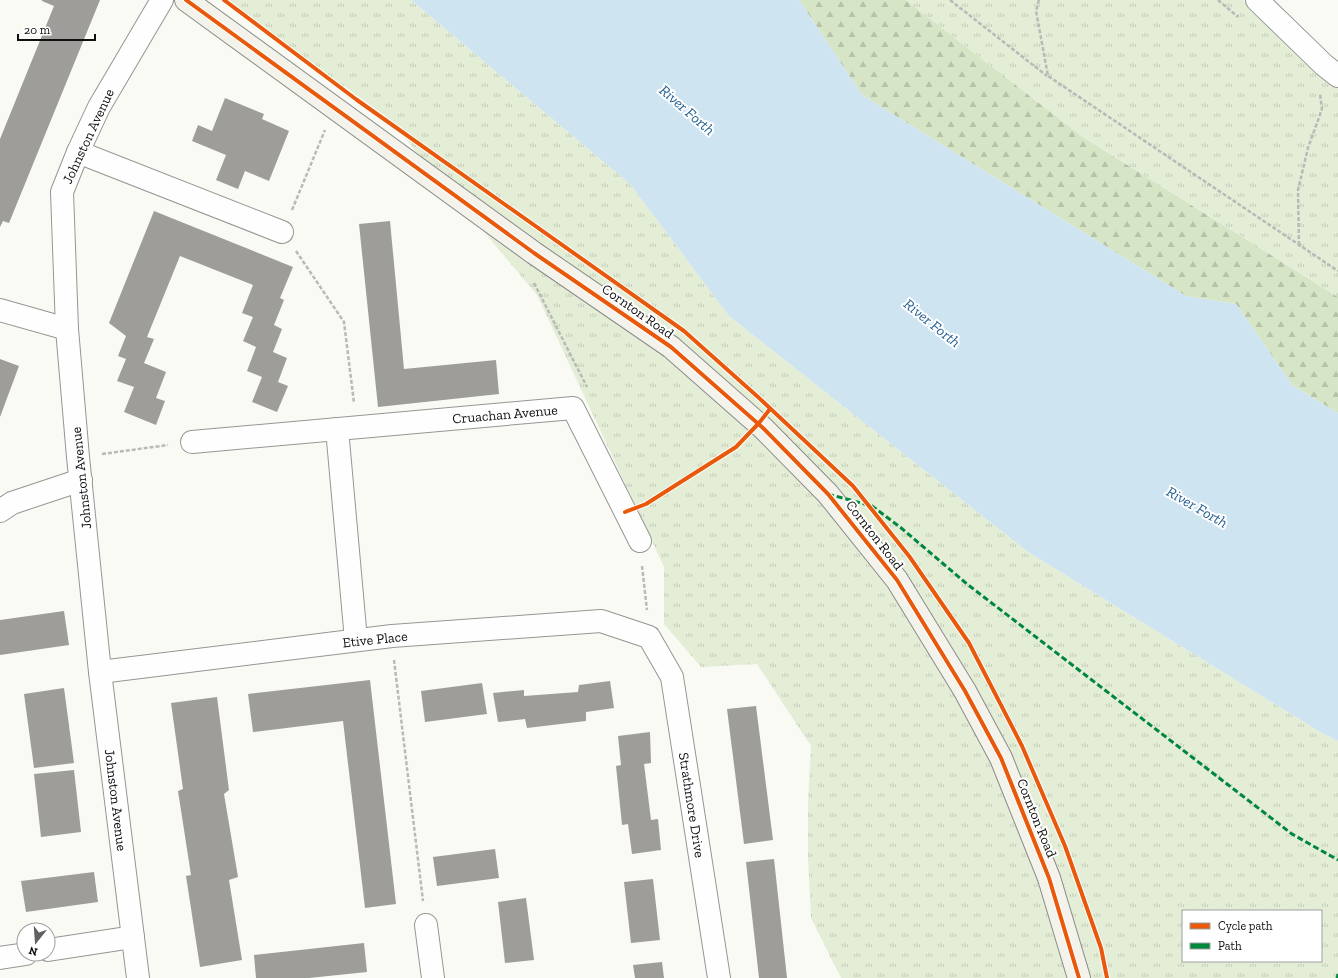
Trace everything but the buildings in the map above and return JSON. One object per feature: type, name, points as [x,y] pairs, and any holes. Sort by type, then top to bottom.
[{"type":"main road","name":"Cornton Road","points":[[186,0],[534,253],[671,347],[763,428],[828,494],[896,580],[965,691],[1001,758],[1049,878],[1080,978]]},
{"type":"street","name":"Johnston Avenue","points":[[138,978],[100,672],[78,457],[67,329],[62,192],[78,152],[99,107],[162,0]]},
{"type":"street","points":[[1257,0],[1324,65],[1338,76]]},
{"type":"street","points":[[78,152],[282,232]]},
{"type":"street","points":[[0,310],[67,329]]},
{"type":"street","name":"Cruachan Avenue","points":[[192,442],[573,408],[640,541]]},
{"type":"street","points":[[347,428],[356,640]]},
{"type":"street","points":[[0,511],[12,504],[81,480]]},
{"type":"street","name":"Etive Place","points":[[100,672],[392,636],[602,621],[649,637]]},
{"type":"street","name":"Strathmore Drive","points":[[649,637],[672,678],[719,978]]},
{"type":"street","points":[[426,925],[433,978]]},
{"type":"street","points":[[56,949],[133,937]]},
{"type":"street","points":[[0,958],[16,956]]},
{"type":"path","points":[[950,0],[1048,76],[1338,271]]},
{"type":"path","points":[[1039,0],[1036,11],[1048,76]]},
{"type":"path","points":[[1218,0],[1241,19]]},
{"type":"path","points":[[1299,245],[1298,190],[1308,148],[1322,109],[1320,94]]},
{"type":"path","points":[[335,108],[282,232],[344,322],[347,428]]},
{"type":"path","points":[[530,276],[588,390]]},
{"type":"path","points":[[78,457],[192,442]]},
{"type":"path","points":[[640,541],[649,637]]},
{"type":"path","points":[[392,636],[426,925]]},
{"type":"green space","points":[[225,0],[411,0],[630,184],[729,316],[1028,552],[1322,733],[1338,741],[1338,978],[841,978],[811,918],[808,859],[808,804],[811,746],[757,664],[701,667],[664,624],[664,567],[537,295],[388,118]]},
{"type":"green space","points":[[799,0],[906,0],[1083,137],[1338,297],[1338,413],[1293,386],[1236,304],[1186,296],[862,95]]},
{"type":"green space","points":[[906,0],[1243,0],[1338,85],[1338,297],[1083,137]]},
{"type":"water","name":"River Forth","points":[[411,0],[799,0],[862,95],[1186,296],[1236,304],[1293,386],[1338,413],[1338,741],[1322,733],[1028,552],[729,316],[630,184]]},
{"type":"marked path","points":[[828,494],[872,506],[900,527],[967,584],[1292,834],[1338,860]]},
{"type":"marked path","points":[[1337,978],[1338,974]]},
{"type":"cycle path","points":[[186,0],[534,253],[671,347],[763,428],[828,494],[897,580],[965,691],[1001,758],[1049,878],[1079,978]]},
{"type":"cycle path","points":[[224,0],[357,100],[684,331],[758,397],[853,486],[909,556],[969,643],[1022,746],[1065,846],[1101,948],[1107,978]]},
{"type":"cycle path","points":[[625,512],[646,504],[736,447],[770,409]]}]
